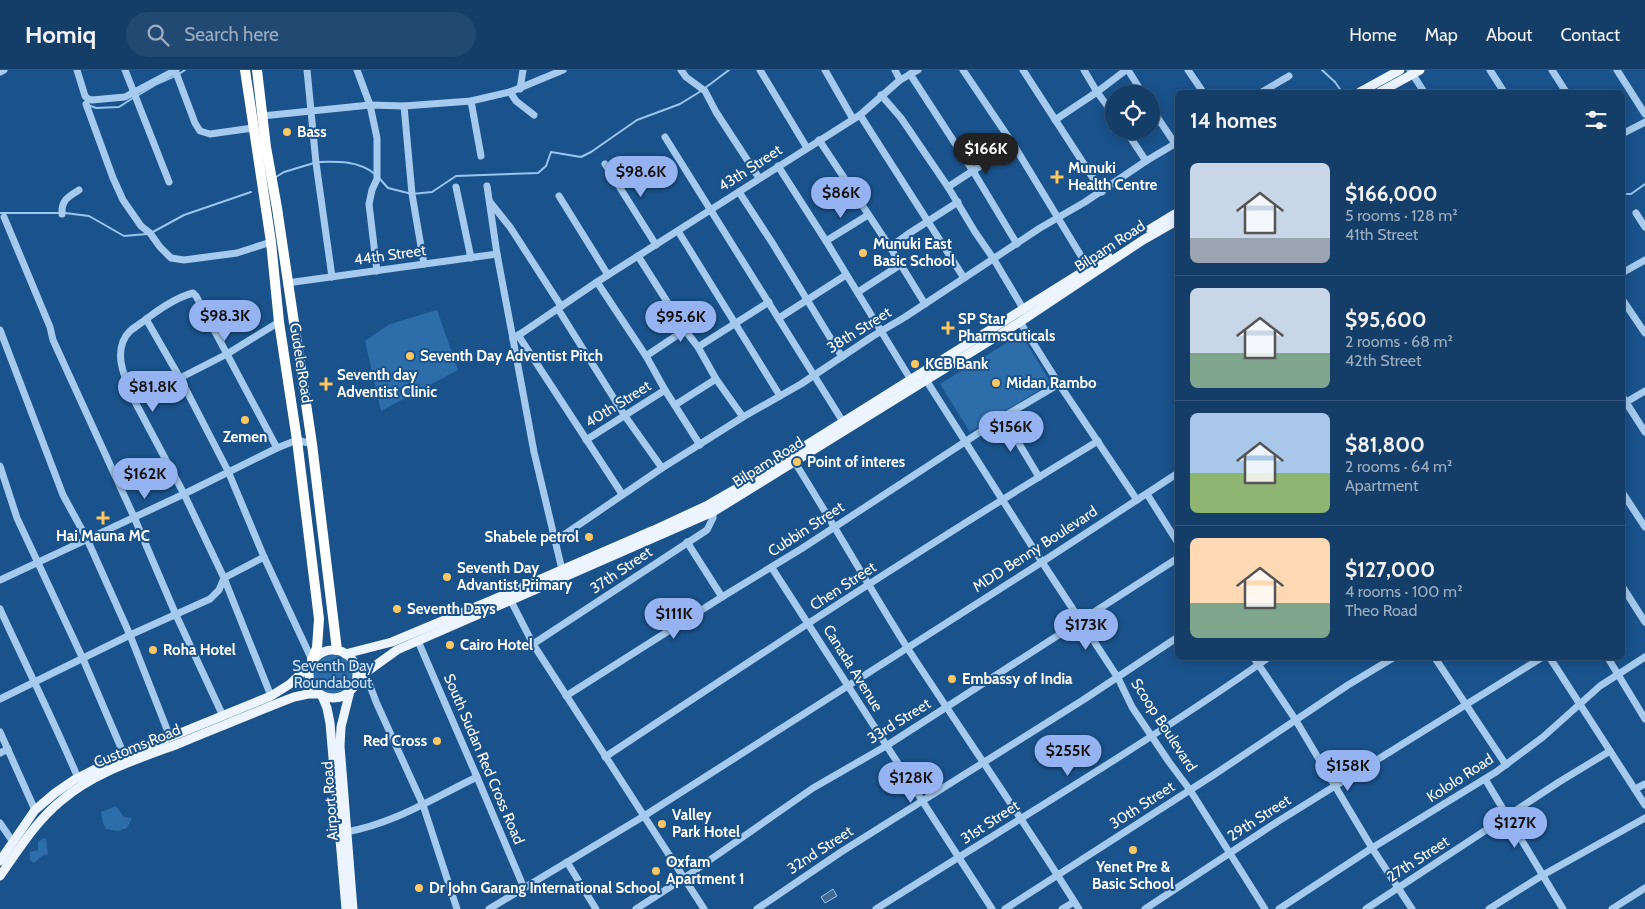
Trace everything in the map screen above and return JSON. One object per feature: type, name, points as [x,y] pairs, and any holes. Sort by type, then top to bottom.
[{"type":"highway","name":"Gudele Road","points":[[245,70],[271,242],[279,322],[297,440],[319,619],[317,648],[311,663]]},
{"type":"highway","name":"Gudele Road","points":[[257,70],[262,116],[312,444],[341,652]]},
{"type":"main road","points":[[1363,90],[1396,71],[1400,81]]},
{"type":"main road","points":[[1384,90],[1414,71]]},
{"type":"main road","name":"Bilpam Road","points":[[341,652],[392,642],[713,512],[794,461],[911,380],[1175,214]]},
{"type":"main road","name":"Bilpam Road","points":[[352,690],[365,673],[384,658],[418,641],[512,601],[563,574],[708,504],[846,426],[926,380],[1020,322],[1143,240],[1175,222]]},
{"type":"main road","points":[[322,652],[341,652],[353,660],[357,669],[357,679],[352,690],[346,695],[334,699],[321,695],[310,681],[311,663],[322,652]]},
{"type":"main road","name":"Customs Road","points":[[0,861],[35,810],[55,793],[78,778],[92,770],[271,696],[290,684],[311,663]]},
{"type":"main road","name":"Airport Road","points":[[352,690],[341,727],[340,746],[353,909]]},
{"type":"main road","name":"Customs Road","points":[[0,876],[31,831],[47,813],[74,790],[87,782],[131,762],[294,696],[321,695]]},
{"type":"main road","name":"Airport Road","points":[[321,695],[327,708],[330,723],[346,909]]},
{"type":"street","points":[[0,72],[4,70]]},
{"type":"street","points":[[77,70],[85,96],[88,99],[125,97],[176,70],[195,123],[200,131],[210,134],[253,128]]},
{"type":"street","points":[[125,70],[169,182]]},
{"type":"street","points":[[307,70],[316,163],[332,277]]},
{"type":"street","points":[[358,70],[370,106],[377,138],[377,180],[372,190],[369,204],[377,271]]},
{"type":"street","points":[[520,89],[523,70]]},
{"type":"street","points":[[262,116],[312,110],[471,101],[520,89],[563,70]]},
{"type":"street","points":[[681,70],[686,77],[704,90],[716,112],[760,178]]},
{"type":"street","points":[[760,70],[806,148]]},
{"type":"street","points":[[825,70],[964,278]]},
{"type":"street","points":[[894,70],[900,80]]},
{"type":"street","name":"43th Street","points":[[515,337],[597,282],[856,117],[900,80],[918,70]]},
{"type":"street","points":[[963,70],[1015,146],[1088,269]]},
{"type":"street","points":[[1023,70],[1102,192]]},
{"type":"street","points":[[1084,70],[1105,103]]},
{"type":"street","points":[[1055,120],[1126,70],[1136,85]]},
{"type":"street","points":[[1188,70],[1202,90]]},
{"type":"street","points":[[1490,70],[1503,90]]},
{"type":"street","points":[[1552,70],[1565,90]]},
{"type":"street","points":[[1617,70],[1645,114]]},
{"type":"street","points":[[1414,71],[1423,90]]},
{"type":"street","points":[[910,74],[974,170],[1017,244]]},
{"type":"street","points":[[1265,90],[1288,76]]},
{"type":"street","points":[[510,92],[516,101],[534,115]]},
{"type":"street","points":[[881,95],[901,118],[958,202],[975,232],[994,258],[1024,310]]},
{"type":"street","points":[[471,101],[481,156]]},
{"type":"street","points":[[86,104],[123,200],[141,226],[150,233],[171,258],[184,260],[237,253],[271,242]]},
{"type":"street","points":[[404,106],[412,194],[424,264]]},
{"type":"street","points":[[1160,121],[1175,144]]},
{"type":"street","points":[[1625,132],[1645,122]]},
{"type":"street","points":[[665,137],[846,426]]},
{"type":"street","points":[[819,140],[890,247],[925,304]]},
{"type":"street","points":[[1132,140],[1146,161]]},
{"type":"street","points":[[948,187],[994,157],[1015,146]]},
{"type":"street","name":"38th Street","points":[[555,541],[662,468],[814,375],[1058,216],[1102,192],[1146,161],[1175,146]]},
{"type":"street","points":[[605,164],[656,245]]},
{"type":"street","points":[[778,166],[911,380]]},
{"type":"street","points":[[487,186],[497,254],[515,337],[534,452],[563,574]]},
{"type":"street","points":[[456,187],[471,258]]},
{"type":"street","points":[[62,210],[66,198],[80,190]]},
{"type":"street","points":[[739,192],[842,357]]},
{"type":"street","points":[[559,196],[608,275]]},
{"type":"street","points":[[489,202],[514,234],[625,416],[662,468]]},
{"type":"street","points":[[890,247],[958,202]]},
{"type":"street","points":[[1636,213],[1645,228]]},
{"type":"street","points":[[826,241],[868,214]]},
{"type":"street","points":[[4,217],[50,327],[53,340],[223,716]]},
{"type":"street","points":[[678,230],[780,396]]},
{"type":"street","name":"44th Street","points":[[287,283],[497,254]]},
{"type":"street","points":[[638,256],[684,330],[698,347],[716,379],[743,417]]},
{"type":"street","points":[[1625,271],[1645,260]]},
{"type":"street","points":[[858,292],[900,265]]},
{"type":"street","points":[[779,318],[846,275]]},
{"type":"street","points":[[597,282],[646,356],[700,445]]},
{"type":"street","points":[[271,696],[224,578],[184,494],[134,400],[123,371],[120,354],[124,340],[131,330],[167,305],[193,293],[277,448]]},
{"type":"street","points":[[698,347],[769,302]]},
{"type":"street","points":[[1625,303],[1645,333]]},
{"type":"street","points":[[146,320],[180,378],[228,472],[311,663]]},
{"type":"street","points":[[180,378],[227,354],[279,322]]},
{"type":"street","points":[[1020,322],[1137,500]]},
{"type":"street","points":[[0,330],[63,495],[87,539],[130,636],[170,737]]},
{"type":"street","points":[[646,356],[684,330]]},
{"type":"street","points":[[515,337],[622,494]]},
{"type":"street","points":[[675,405],[716,379]]},
{"type":"street","name":"Scoop Boulevard","points":[[926,380],[1118,678],[1132,706],[1190,790],[1265,909]]},
{"type":"street","name":"Cubbin Street","points":[[566,696],[722,597],[772,568],[1003,417],[1059,384]]},
{"type":"street","name":"40th Street","points":[[586,440],[665,390]]},
{"type":"street","points":[[1625,401],[1645,391]]},
{"type":"street","points":[[1625,402],[1645,432]]},
{"type":"street","points":[[1003,417],[1038,477]]},
{"type":"street","points":[[0,580],[184,494],[277,448],[297,440],[312,444]]},
{"type":"street","name":"Chen Street","points":[[606,757],[1002,500],[1098,441]]},
{"type":"street","points":[[794,461],[869,586],[983,763],[1022,818],[1079,909]]},
{"type":"street","points":[[0,466],[17,518],[83,659],[125,757]]},
{"type":"street","name":"MDD Benny Boulevard","points":[[489,909],[644,816],[1175,475]]},
{"type":"street","points":[[1147,494],[1175,538]]},
{"type":"street","points":[[1625,497],[1645,527]]},
{"type":"street","name":"37th Street","points":[[534,644],[707,530],[713,518],[713,512]]},
{"type":"street","points":[[687,542],[722,597]]},
{"type":"street","points":[[0,700],[210,599],[219,590],[224,578],[264,557]]},
{"type":"street","name":"33rd Street","points":[[636,909],[813,788],[886,746],[1175,560]]},
{"type":"street","name":"Canada Avenue","points":[[772,568],[992,909]]},
{"type":"street","points":[[1625,591],[1645,622]]},
{"type":"street","points":[[512,601],[534,644],[566,696],[704,909]]},
{"type":"street","points":[[0,609],[58,731],[78,778]]},
{"type":"street","name":"32nd Street","points":[[757,909],[841,852],[955,782],[1118,678],[1175,639]]},
{"type":"street","name":"South Sudan Red Cross Road","points":[[418,641],[478,777],[524,888]]},
{"type":"street","name":"Kololo Road","points":[[1279,909],[1372,848],[1485,779],[1543,737],[1618,673],[1645,657]]},
{"type":"street","points":[[1255,660],[1295,719],[1372,848],[1412,909]]},
{"type":"street","name":"31st Street","points":[[876,909],[1152,736],[1265,660]]},
{"type":"street","name":"30th Street","points":[[1005,909],[1129,831],[1270,738],[1295,719],[1390,660]]},
{"type":"street","points":[[1436,660],[1506,764]]},
{"type":"street","name":"29th Street","points":[[1144,909],[1276,822],[1539,660]]},
{"type":"street","points":[[1551,660],[1645,805]]},
{"type":"street","points":[[1609,660],[1645,719]]},
{"type":"street","points":[[365,673],[377,704],[424,805],[457,909]]},
{"type":"street","points":[[0,732],[35,810]]},
{"type":"street","points":[[0,753],[8,749]]},
{"type":"street","name":"27th Street","points":[[1366,909],[1559,782],[1610,751]]},
{"type":"street","points":[[346,832],[366,829],[424,805],[478,777]]},
{"type":"street","points":[[1485,779],[1563,909]]},
{"type":"street","points":[[1635,789],[1645,784]]},
{"type":"street","points":[[1489,909],[1543,875],[1645,818]]},
{"type":"street","points":[[0,823],[13,842]]},
{"type":"street","points":[[567,862],[596,909]]},
{"type":"street","points":[[1612,909],[1645,888]]},
{"type":"street","points":[[1062,909],[1074,902]]},
{"type":"green space","name":"Seventh Day Adventist Pitch","points":[[437,310],[458,370],[381,411],[365,341],[390,324]]},
{"type":"green space","name":"Midan Rambo","points":[[1021,334],[1051,383],[970,432],[940,384]]},
{"type":"green space","name":"Seventh Day Roundabout","points":[[333,655],[340,656],[346,661],[351,667],[351,681],[346,687],[340,692],[333,693],[326,692],[320,687],[315,681],[314,674],[315,667],[320,661],[326,656]]},
{"type":"green space","points":[[116,806],[124,817],[132,818],[127,828],[118,831],[106,829],[101,812]]},
{"type":"green space","points":[[44,838],[46,839],[48,854],[42,856],[34,863],[30,860],[30,852],[38,850],[38,842]]},
{"type":"shaded area","points":[[833,889],[837,896],[825,903],[821,897]]},
{"type":"waterway","points":[[179,74],[185,70]]},
{"type":"waterway","points":[[705,88],[729,70]]},
{"type":"waterway","points":[[1322,70],[1341,90]]},
{"type":"waterway","points":[[137,96],[175,76]]},
{"type":"waterway","points":[[379,178],[388,188],[412,194],[432,192],[456,176],[538,173],[546,166],[551,152],[581,157],[637,120],[680,104],[701,91]]},
{"type":"waterway","points":[[88,105],[96,108],[119,107],[133,98]]},
{"type":"waterway","points":[[318,162],[355,164],[375,174]]},
{"type":"waterway","points":[[276,177],[284,172],[314,163]]},
{"type":"waterway","points":[[1625,194],[1631,194],[1645,184]]},
{"type":"waterway","points":[[151,233],[184,215],[251,192]]},
{"type":"waterway","points":[[0,213],[60,213]]},
{"type":"waterway","points":[[65,213],[89,216],[124,236],[147,234]]},
{"type":"place","name":"Bass","points":[[287,132]]},
{"type":"place","name":"Munuki Health Centre","points":[[1057,177]]},
{"type":"place","name":"Munuki East Basic School","points":[[863,253]]},
{"type":"place","name":"SP Star Pharmscuticals","points":[[948,328]]},
{"type":"place","name":"Seventh Day Adventist Pitch","points":[[410,356]]},
{"type":"place","name":"KCB Bank","points":[[915,364]]},
{"type":"place","name":"Midan Rambo","points":[[996,383]]},
{"type":"place","name":"Seventh day Adventist Clinic","points":[[326,384]]},
{"type":"place","name":"Zemen","points":[[245,420]]},
{"type":"place","name":"Point of interes","points":[[797,462]]},
{"type":"place","name":"Hai Mauna MC","points":[[103,518]]},
{"type":"place","name":"Shabele petrol","points":[[589,537]]},
{"type":"place","name":"Seventh Day Advantist Primary","points":[[447,577]]},
{"type":"place","name":"Seventh Days","points":[[397,609]]},
{"type":"place","name":"Cairo Hotel","points":[[450,645]]},
{"type":"place","name":"Roha Hotel","points":[[153,650]]},
{"type":"place","name":"Embassy of India","points":[[952,679]]},
{"type":"place","name":"Red Cross","points":[[437,741]]},
{"type":"place","name":"Valley Park Hotel","points":[[662,824]]},
{"type":"place","name":"Yenet Pre & Basic School","points":[[1133,850]]},
{"type":"place","name":"Oxfam Apartment 1","points":[[656,871]]},
{"type":"place","name":"Dr John Garang International School","points":[[419,888]]}]
